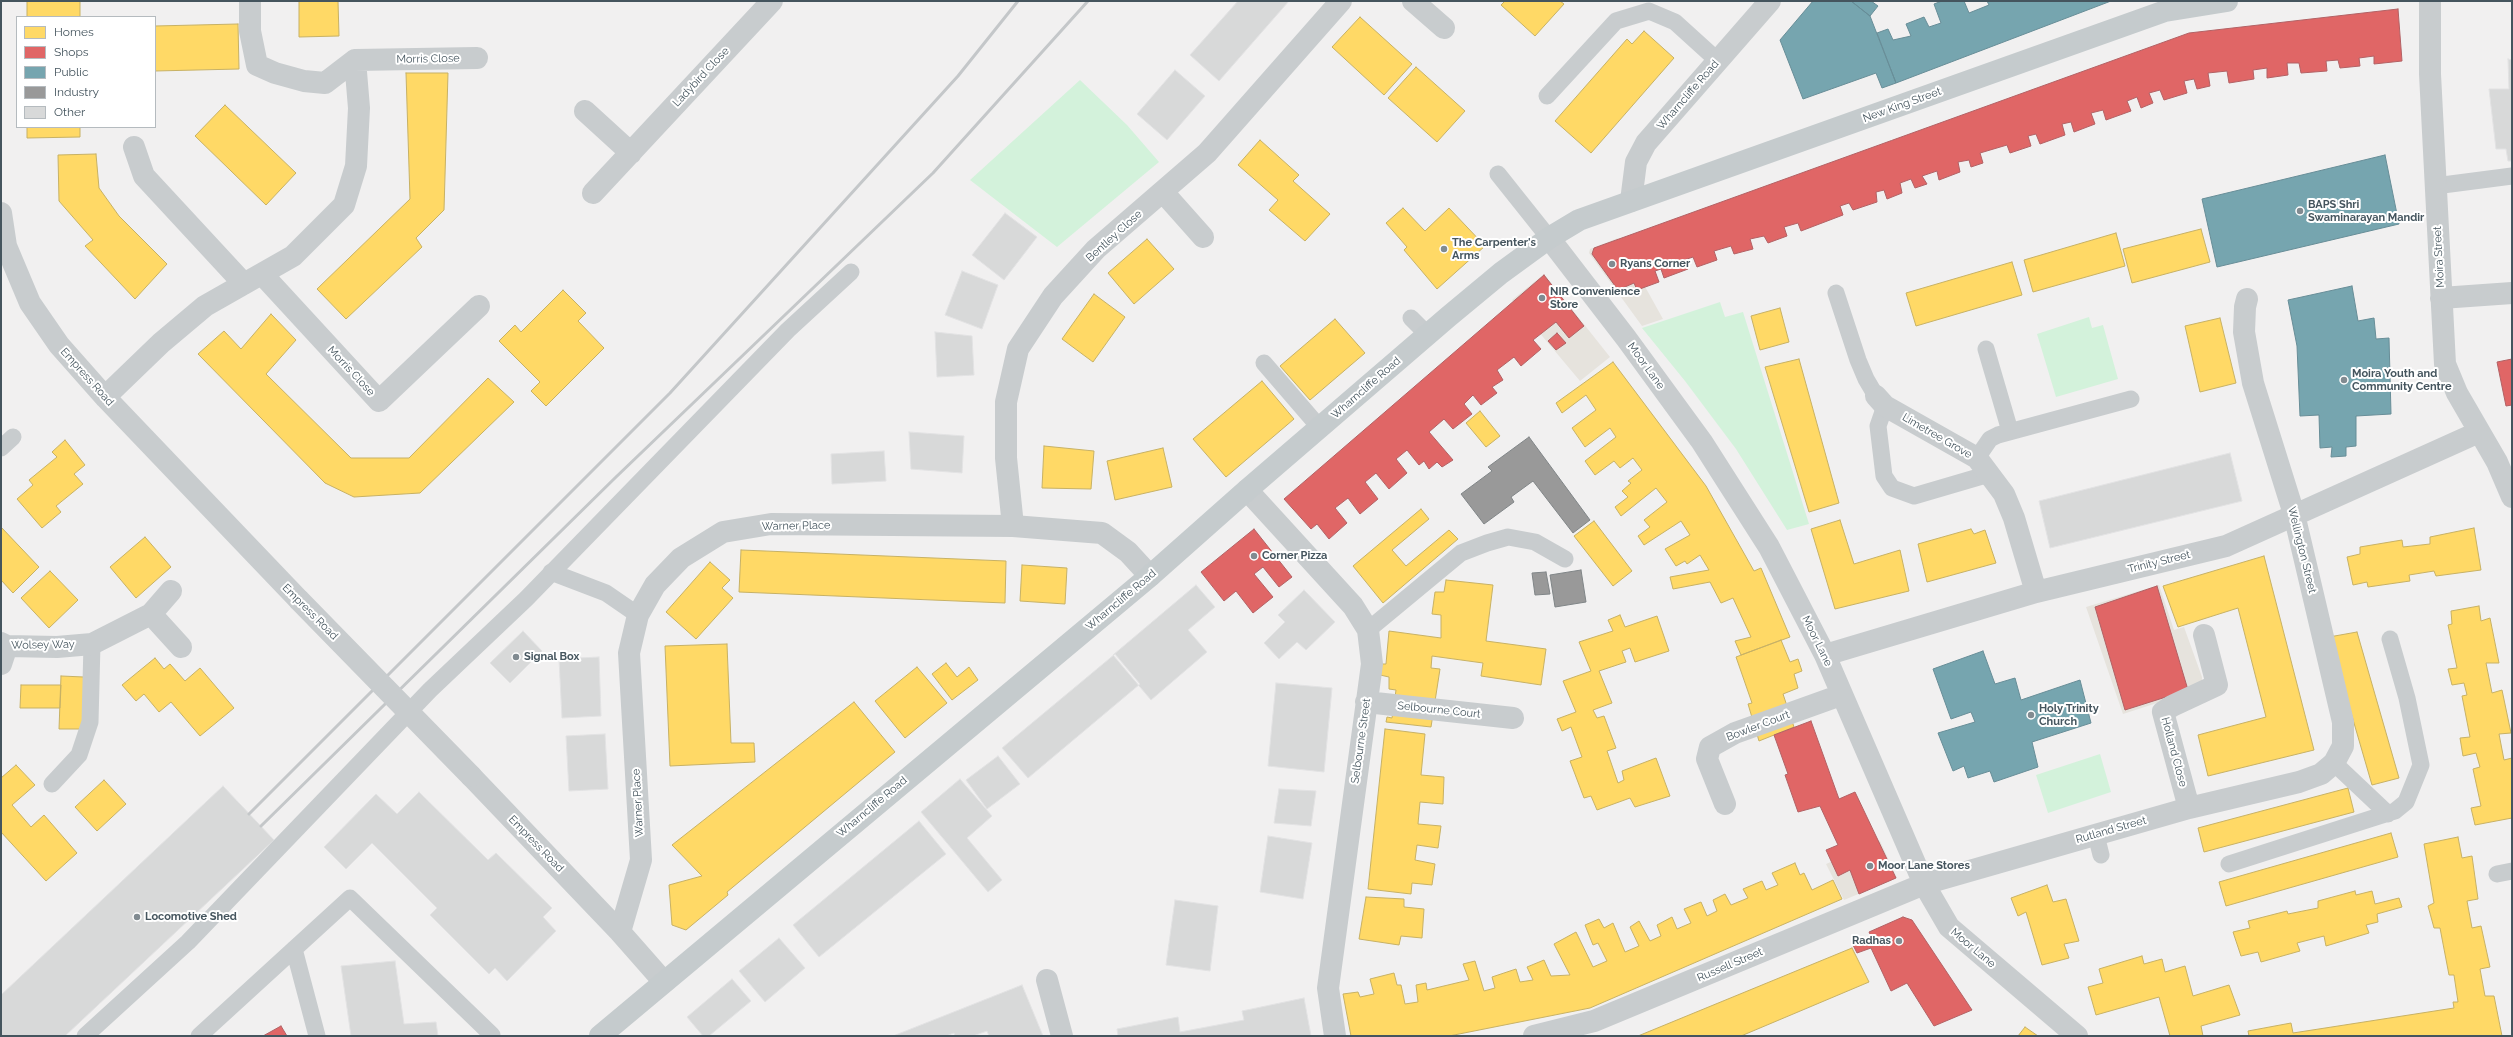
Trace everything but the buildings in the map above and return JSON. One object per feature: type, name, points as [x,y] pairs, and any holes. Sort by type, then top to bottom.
[{"type":"main road","name":"New King Street","points":[[1579,220],[2166,11],[2227,1]]},
{"type":"main road","name":"Wharncliffe Road","points":[[600,1036],[1150,576],[1247,490],[1501,273],[1549,238],[1579,220]]},
{"type":"street","points":[[250,1],[250,31],[257,65],[275,73],[304,81],[325,83],[355,60]]},
{"type":"street","name":"Ladybird Close","points":[[593,193],[772,1]]},
{"type":"street","name":"Bentley Close","points":[[1013,526],[1006,458],[1006,402],[1018,349],[1053,296],[1091,255],[1207,153],[1342,1]]},
{"type":"street","points":[[1413,1],[1444,28]]},
{"type":"street","name":"Wharncliffe Road","points":[[1631,201],[1636,162],[1646,143],[1770,1]]},
{"type":"street","name":"Moira Street","points":[[2430,1],[2435,186],[2445,364],[2457,393],[2497,462],[2512,498]]},
{"type":"street","name":"Morris Close","points":[[355,60],[477,58]]},
{"type":"street","points":[[105,397],[161,343],[205,306],[293,256],[344,204],[356,166],[359,108],[355,60]]},
{"type":"street","points":[[585,111],[630,153]]},
{"type":"street","name":"Morris Close","points":[[134,147],[144,176],[379,401],[479,306]]},
{"type":"street","points":[[1163,192],[1202,237]]},
{"type":"street","name":"Empress Road","points":[[1,213],[6,246],[30,303],[58,345],[105,397],[299,600],[471,776],[620,932],[664,982]]},
{"type":"street","name":"Moor Lane","points":[[1549,238],[1702,442],[1769,547],[1825,655],[1924,884],[1948,927],[2077,1036]]},
{"type":"street","points":[[2441,298],[2512,293]]},
{"type":"street","name":"Wellington Street","points":[[2247,300],[2245,307],[2244,332],[2253,383],[2294,514],[2342,722],[2343,746],[2334,762],[2321,774],[2299,782]]},
{"type":"street","name":"Limetree Grove","points":[[1880,401],[1983,466],[2004,494],[2014,518],[2036,592]]},
{"type":"street","name":"Trinity Street","points":[[1825,655],[2036,592],[2226,546],[2294,514],[2479,432]]},
{"type":"street","name":"Selbourne Street","points":[[1247,490],[1353,606],[1368,630],[1372,664],[1328,988],[1335,1036]]},
{"type":"street","name":"Warner Place","points":[[620,932],[641,860],[629,653],[638,615],[655,585],[680,558],[723,532],[771,524],[1013,526],[1102,533],[1128,552],[1150,576]]},
{"type":"street","name":"Wolsey Way","points":[[3,651],[57,648],[92,644],[151,614],[171,591]]},
{"type":"street","points":[[151,614],[181,646]]},
{"type":"street","name":"Holland Close","points":[[2189,808],[2163,712],[2172,706],[2217,685],[2204,635]]},
{"type":"street","name":"Bowler Court","points":[[1725,804],[1707,759],[1710,747],[1735,733],[1841,695]]},
{"type":"street","name":"Selbourne Court","points":[[1366,702],[1513,718]]},
{"type":"street","name":"Rutland Street","points":[[1924,884],[2099,845],[2189,808],[2299,782]]},
{"type":"street","name":"Russell Street","points":[[1534,1036],[1594,1021],[1924,884]]},
{"type":"street","points":[[1047,980],[1062,1036]]},
{"type":"lane","points":[[1547,96],[1616,21],[1649,11],[1675,22],[1718,61]]},
{"type":"lane","points":[[1498,174],[1549,238]]},
{"type":"lane","points":[[2435,186],[2512,176]]},
{"type":"lane","points":[[85,1036],[188,942],[430,690],[551,572],[788,330],[851,272]]},
{"type":"lane","points":[[1836,293],[1858,360],[1866,379],[1880,401],[1878,426],[1884,476],[1892,488],[1914,496],[1983,466],[1990,439],[2010,431],[2131,399]]},
{"type":"lane","points":[[1411,318],[1428,335]]},
{"type":"lane","points":[[1986,349],[2010,431]]},
{"type":"lane","points":[[1264,363],[1320,428]]},
{"type":"lane","points":[[1368,630],[1461,553],[1486,543],[1508,537],[1535,542],[1565,559]]},
{"type":"lane","points":[[551,572],[606,593],[638,615]]},
{"type":"lane","points":[[2229,864],[2388,814],[2395,811],[2406,802],[2421,765],[2407,698],[2390,639]]},
{"type":"lane","points":[[52,784],[79,755],[90,722],[92,644]]},
{"type":"lane","points":[[2334,762],[2388,814]]},
{"type":"lane","points":[[199,1036],[350,898],[492,1035]]},
{"type":"lane","points":[[294,949],[317,1036]]},
{"type":"shaded area","points":[[1618,238],[1663,319],[1642,326],[1589,253],[1590,249]]},
{"type":"shaded area","points":[[1544,274],[1610,357],[1580,381],[1512,300]]},
{"type":"shaded area","points":[[2159,585],[2174,630],[2184,627],[2202,677],[2202,682],[2188,693],[2123,714],[2086,607]]},
{"type":"shaded area","points":[[1880,841],[1897,878],[1844,900],[1826,864]]},
{"type":"green space","points":[[1080,80],[1127,125],[1159,162],[1057,247],[970,180]]},
{"type":"green space","points":[[1720,302],[1725,317],[1743,312],[1809,524],[1787,530],[1736,449],[1685,381],[1642,328]]},
{"type":"green space","points":[[2089,317],[2092,328],[2103,325],[2118,379],[2056,397],[2037,334]]},
{"type":"green space","points":[[2100,754],[2111,792],[2048,813],[2036,775]]},
{"type":"railway","points":[[249,814],[670,393],[958,76],[1018,1]]},
{"type":"railway","points":[[261,826],[616,477],[933,173],[1088,1]]},
{"type":"place","name":"BAPS Shri Swaminarayan Mandir","points":[[2300,211]]},
{"type":"place","name":"The Carpenter's Arms","points":[[1444,249]]},
{"type":"place","name":"Ryans Corner","points":[[1612,264]]},
{"type":"place","name":"NIR Convenience Store","points":[[1542,298]]},
{"type":"place","name":"Moira Youth and Community Centre","points":[[2344,380]]},
{"type":"place","name":"Corner Pizza","points":[[1254,556]]},
{"type":"place","name":"Signal Box","points":[[516,657]]},
{"type":"place","name":"Holy Trinity Church","points":[[2031,715]]},
{"type":"place","name":"Moor Lane Stores","points":[[1870,866]]},
{"type":"place","name":"Locomotive Shed","points":[[137,917]]},
{"type":"place","name":"Radhas","points":[[1899,941]]}]
